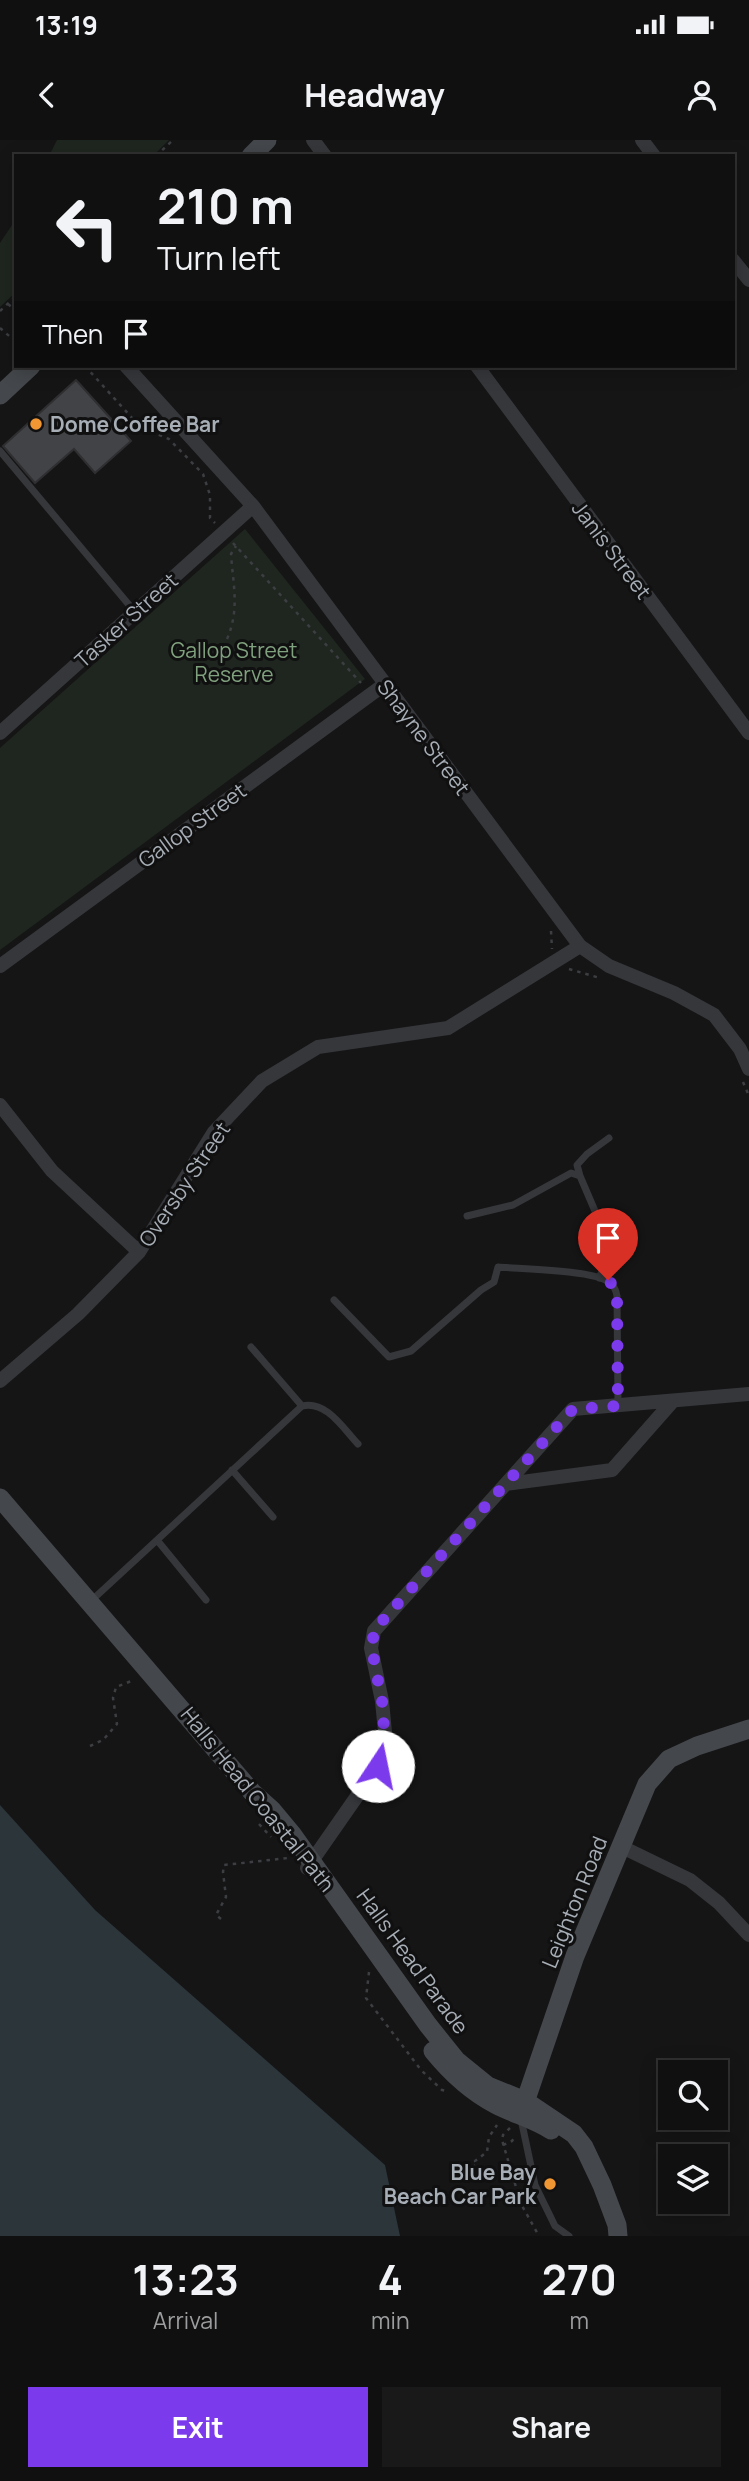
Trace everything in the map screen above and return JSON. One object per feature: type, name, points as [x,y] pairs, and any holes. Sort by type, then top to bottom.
[{"type":"street","points":[[253,154],[267,140]]},
{"type":"street","points":[[735,262],[749,280]]},
{"type":"street","points":[[0,395],[29,368]]},
{"type":"street","name":"Shayne Street","points":[[127,368],[253,506],[580,946],[609,966],[674,993],[714,1015],[745,1046],[749,1069]]},
{"type":"street","name":"Janis Street","points":[[478,368],[749,733]]},
{"type":"street","name":"Tasker Street","points":[[0,733],[253,506]]},
{"type":"street","name":"Gallop Street","points":[[0,966],[385,684]]},
{"type":"street","name":"Oversby Street","points":[[0,1381],[78,1314],[139,1252],[214,1132],[262,1081],[318,1047],[448,1028],[580,946]]},
{"type":"street","points":[[0,1105],[52,1171],[139,1252]]},
{"type":"street","points":[[310,1864],[378,1766],[385,1732],[382,1701],[371,1648],[374,1630],[573,1409],[749,1394]]},
{"type":"street","points":[[506,1484],[612,1470],[672,1402]]},
{"type":"street","name":"Halls Head Parade","points":[[0,1498],[252,1792],[272,1810],[456,2060],[522,2116],[561,2136],[581,2162],[605,2220],[607,2236]]},
{"type":"street","name":"Leighton Road","points":[[522,2116],[575,1956],[646,1784],[669,1759],[697,1745],[749,1729]]},
{"type":"street","name":"Leighton Road","points":[[636,1809],[665,1773],[749,1740]]},
{"type":"street","points":[[622,1847],[690,1880],[719,1902],[749,1935]]},
{"type":"street","name":"Halls Head Parade","points":[[522,2116],[562,2124],[584,2147],[602,2185],[617,2225],[618,2236]]},
{"type":"lane","points":[[0,451],[135,612]]},
{"type":"lane","points":[[599,1278],[610,1246],[577,1165],[609,1138]]},
{"type":"lane","points":[[467,1216],[513,1205],[571,1173],[580,1177]]},
{"type":"lane","points":[[334,1300],[389,1357],[411,1351],[481,1290],[494,1282],[498,1267],[565,1271],[608,1280],[616,1289],[617,1296],[618,1406]]},
{"type":"lane","points":[[251,1347],[302,1405]]},
{"type":"lane","points":[[90,1602],[302,1405],[311,1404],[325,1409],[358,1444]]},
{"type":"lane","points":[[232,1470],[273,1517]]},
{"type":"lane","points":[[157,1540],[206,1600]]},
{"type":"lane","points":[[522,2116],[535,2185],[555,2226],[569,2236]]},
{"type":"path","points":[[158,154],[173,140]]},
{"type":"path","points":[[0,311],[14,298]]},
{"type":"path","points":[[8,303],[14,309]]},
{"type":"path","points":[[0,328],[14,340]]},
{"type":"path","points":[[87,368],[133,419],[149,431],[169,439],[203,474],[211,495],[210,518],[236,546],[231,554],[236,596],[235,622],[227,639]]},
{"type":"path","points":[[90,1746],[103,1740],[117,1724],[113,1699],[116,1687],[140,1678]]},
{"type":"path","name":"Halls Head Coastal Path","points":[[255,1816],[263,1831],[278,1842]]},
{"type":"path","name":"Halls Head Coastal Path","points":[[221,1919],[216,1915],[226,1897],[224,1865],[288,1858],[283,1850]]},
{"type":"path","points":[[369,1969],[366,1998],[421,2070],[442,2090],[452,2092]]},
{"type":"path","points":[[522,2116],[503,2135],[503,2145],[521,2204],[539,2236]]},
{"type":"path","points":[[460,2165],[466,2172],[477,2164],[475,2161],[487,2152],[489,2137],[522,2116]]},
{"type":"path","points":[[503,2145],[512,2141],[514,2135]]},
{"type":"green space","points":[[57,140],[169,140],[155,154],[50,154]]},
{"type":"green space","points":[[14,222],[14,294],[0,307],[0,243]]},
{"type":"green space","name":"Gallop Street Reserve","points":[[245,529],[365,679],[0,950],[0,748]]},
{"type":"shaded area","points":[[0,1805],[95,1910],[385,2165],[400,2236],[0,2236]]},
{"type":"building","points":[[76,380],[131,441],[95,473],[74,449],[35,483],[3,446]]},
{"type":"place","name":"Dome Coffee Bar","points":[[36,424]]},
{"type":"place","name":"Blue Bay Beach Car Park","points":[[550,2184]]},
{"type":"route","points":[[378,1766],[385,1732],[382,1701],[371,1648],[374,1630],[573,1409],[618,1406],[617,1296],[616,1289],[608,1280]]}]
